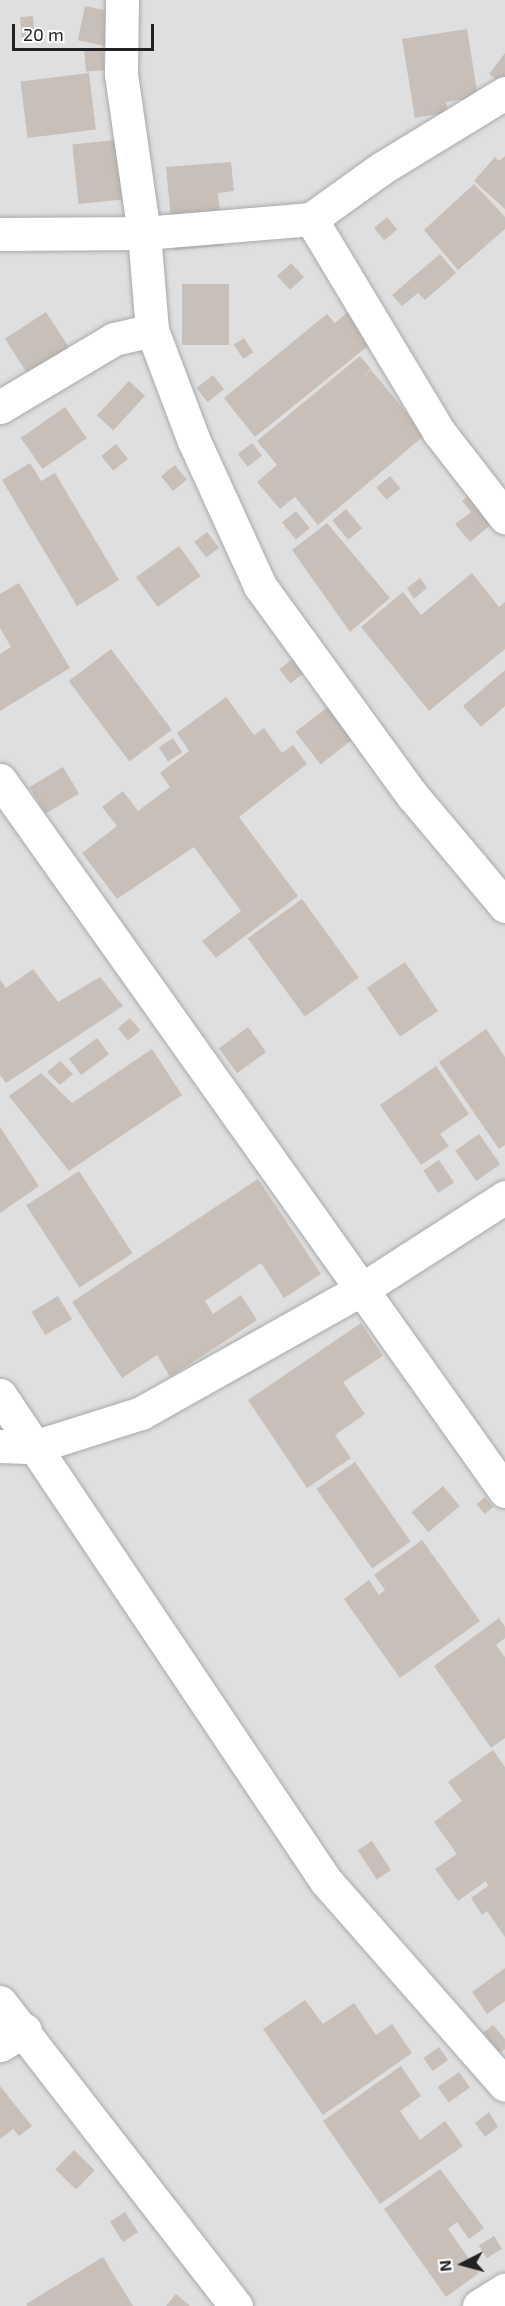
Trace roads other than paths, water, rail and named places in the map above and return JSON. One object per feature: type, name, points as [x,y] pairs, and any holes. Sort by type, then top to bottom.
[{"type":"street","points":[[123,0],[121,74],[144,233],[152,330],[194,441],[260,586],[412,795],[505,906]]},
{"type":"street","points":[[0,234],[144,233],[311,219],[382,168],[505,93]]},
{"type":"street","points":[[311,219],[438,432],[505,517]]},
{"type":"street","points":[[0,406],[114,339],[152,330]]},
{"type":"street","points":[[0,780],[364,1288],[505,1491]]},
{"type":"street","points":[[0,1446],[34,1447],[141,1413],[364,1288],[505,1197]]},
{"type":"street","points":[[0,1395],[326,1881],[505,2085]]},
{"type":"street","points":[[0,2002],[12,2038],[236,2306]]},
{"type":"street","points":[[479,2306],[505,2290]]}]
